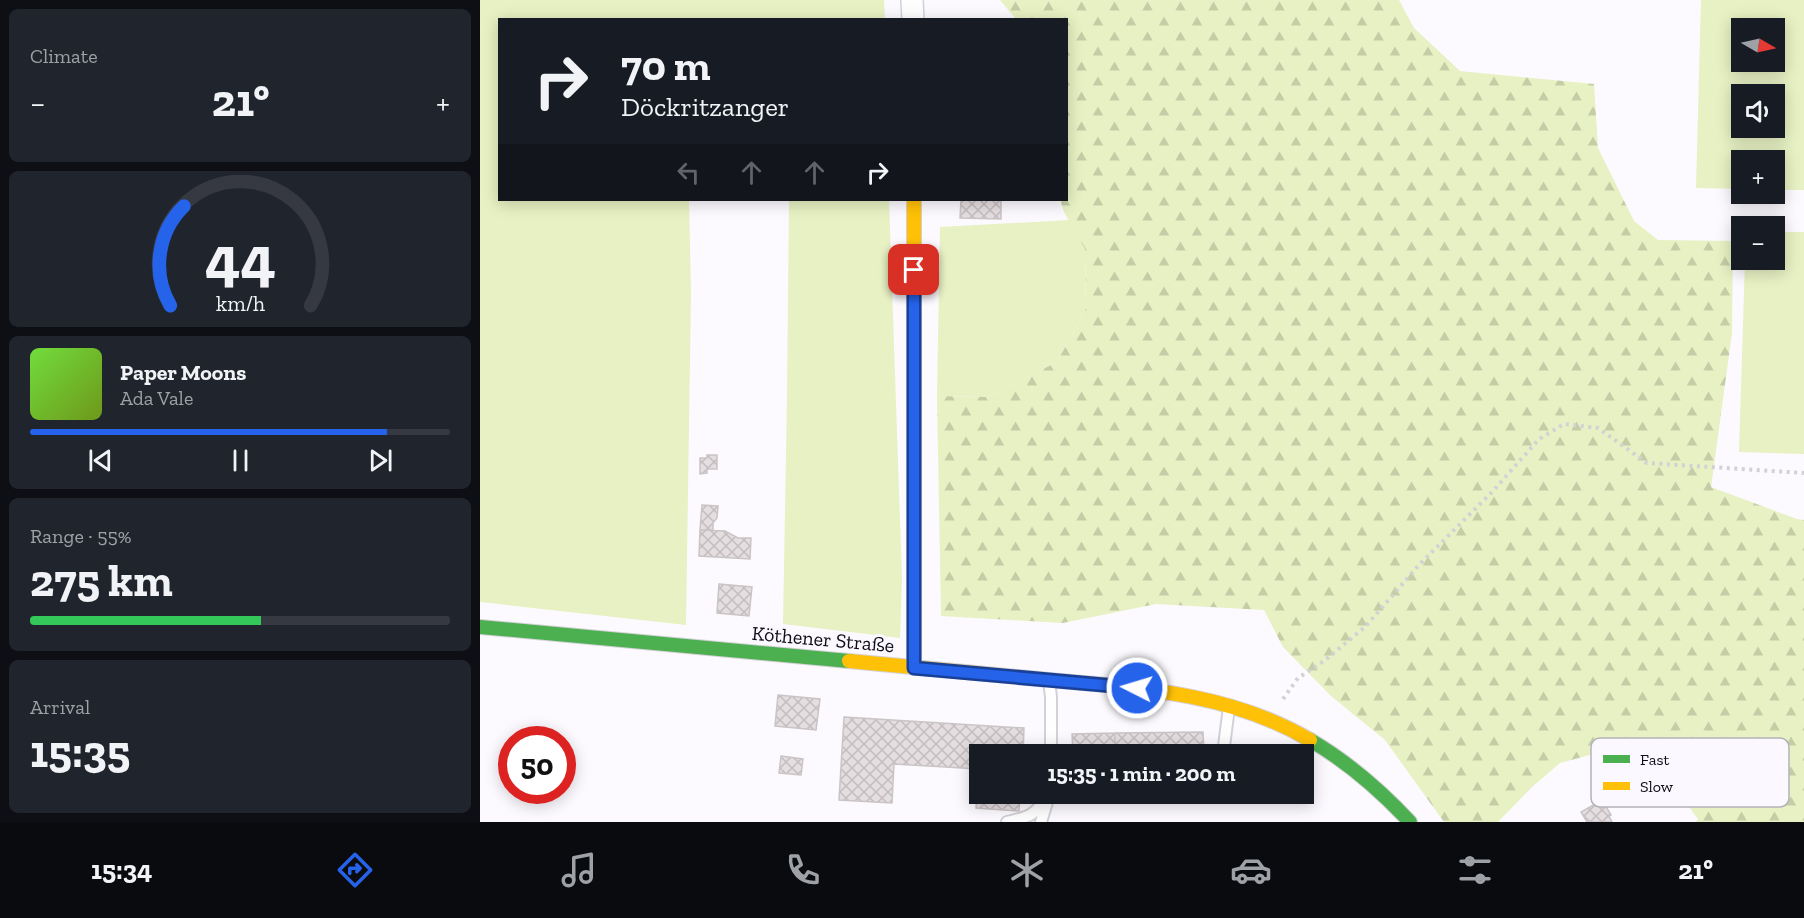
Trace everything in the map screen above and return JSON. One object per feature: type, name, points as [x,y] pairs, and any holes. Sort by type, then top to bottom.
[{"type":"main road","points":[[914,201],[914,668]]},
{"type":"main road","name":"Köthener Straße","points":[[480,627],[1137,688],[1216,701],[1269,718],[1341,758],[1410,822]]},
{"type":"street","points":[[912,0],[913,18]]},
{"type":"lane","points":[[1049,681],[1051,744]]},
{"type":"lane","points":[[1224,744],[1229,705]]},
{"type":"lane","points":[[1007,822],[1027,818],[1042,804]]},
{"type":"lane","points":[[1041,822],[1046,804]]},
{"type":"path","points":[[1269,718],[1298,678],[1324,661],[1365,627],[1419,565],[1493,491],[1539,439],[1564,424],[1598,428],[1647,463],[1804,473]]},
{"type":"green space","points":[[480,0],[884,0],[885,18],[498,18],[498,201],[689,201],[691,292],[686,625],[480,602]]},
{"type":"green space","points":[[1000,0],[1399,0],[1414,28],[1460,71],[1594,84],[1598,148],[1634,221],[1658,240],[1731,241],[1732,333],[1711,487],[1804,520],[1804,822],[1696,822],[1698,819],[1689,807],[1789,807],[1789,738],[1591,738],[1591,755],[1560,763],[1532,787],[1498,822],[1444,822],[1385,740],[1331,696],[1283,647],[1264,610],[1156,604],[1063,623],[941,616],[937,396],[988,397],[1057,362],[1086,308],[1085,249],[1060,201],[1068,201],[1068,18],[1015,18]]},
{"type":"green space","points":[[1701,0],[1804,0],[1804,190],[1785,190],[1785,150],[1731,150],[1731,189],[1696,188]]},
{"type":"green space","points":[[789,201],[889,201],[902,578],[900,638],[783,624]]},
{"type":"green space","points":[[1069,220],[1085,249],[1086,308],[1057,362],[988,397],[937,396],[940,227]]},
{"type":"green space","points":[[1785,232],[1804,232],[1804,454],[1739,452],[1745,270],[1785,270]]},
{"type":"building","points":[[961,201],[1001,201],[1001,219],[960,218]]},
{"type":"building","points":[[707,455],[717,455],[717,469],[707,469],[707,473],[700,474],[700,458],[707,458]]},
{"type":"building","points":[[702,505],[718,506],[713,530],[700,530]]},
{"type":"building","points":[[700,530],[725,531],[738,538],[751,538],[750,559],[699,556]]},
{"type":"building","points":[[719,584],[752,587],[749,616],[717,613]]},
{"type":"building","points":[[778,695],[820,699],[816,730],[775,726]]},
{"type":"building","points":[[844,717],[1024,728],[1023,744],[969,744],[969,768],[894,764],[892,803],[839,800]]},
{"type":"building","points":[[1203,732],[1204,744],[1115,744],[1115,733]]},
{"type":"building","points":[[1115,733],[1115,744],[1072,744],[1072,734]]},
{"type":"building","points":[[781,756],[803,759],[801,775],[779,773]]},
{"type":"building","points":[[976,804],[1019,804],[1019,811],[976,808]]},
{"type":"building","points":[[1591,806],[1606,807],[1612,822],[1587,822],[1581,812]]},
{"type":"traffic: fast","points":[[914,442],[914,668]]},
{"type":"traffic: fast","points":[[480,627],[849,661]]},
{"type":"traffic: fast","points":[[1310,740],[1363,777],[1410,822]]},
{"type":"traffic: slow","points":[[914,201],[914,442]]},
{"type":"traffic: slow","points":[[849,661],[1117,686],[1184,695],[1248,712],[1280,724],[1310,740]]},
{"type":"route","points":[[914,270],[914,668],[1137,688]]}]
